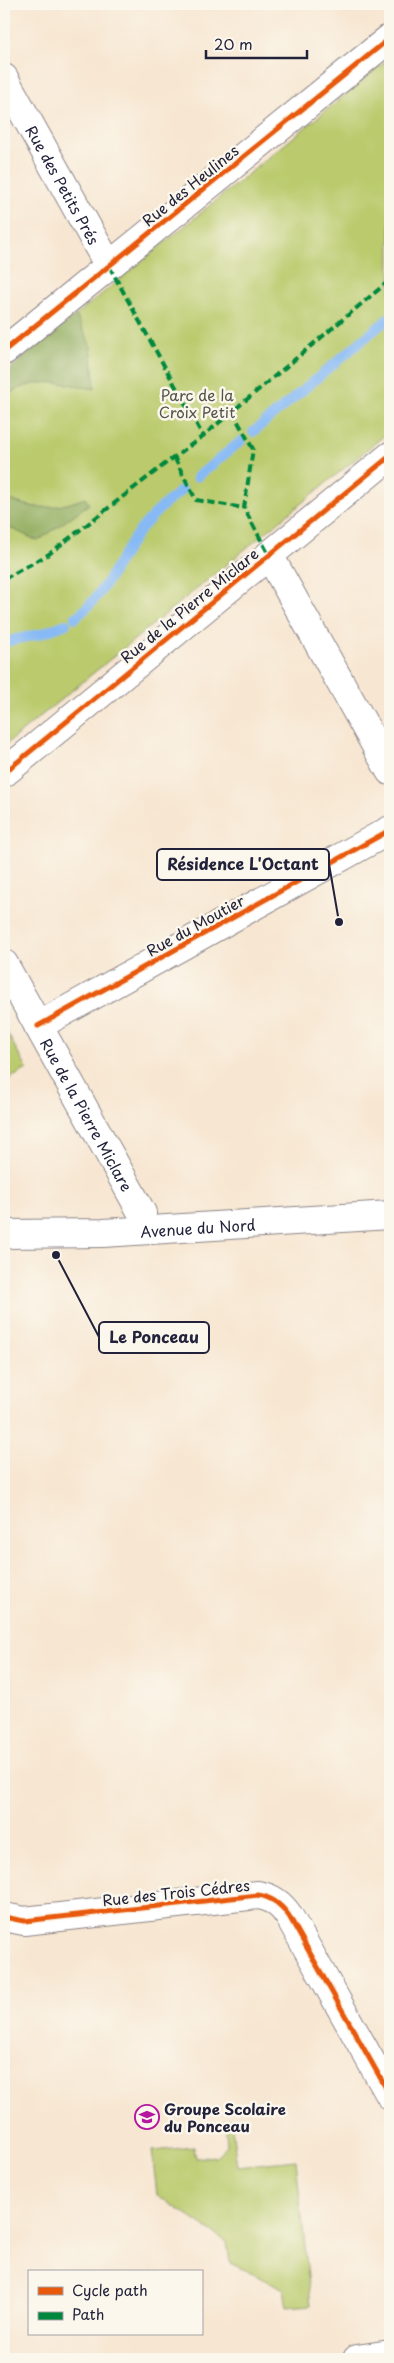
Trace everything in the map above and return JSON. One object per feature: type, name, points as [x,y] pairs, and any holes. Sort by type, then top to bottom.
[{"type":"street","name":"Rue des Heulines","points":[[4,351],[390,38]]},
{"type":"street","name":"Rue des Petits Prés","points":[[4,78],[109,266]]},
{"type":"street","name":"Rue de la Pierre Miclare","points":[[4,773],[390,456]]},
{"type":"street","points":[[269,555],[390,771]]},
{"type":"street","name":"Rue du Moutier","points":[[38,1026],[390,830]]},
{"type":"street","name":"Rue de la Pierre Miclare","points":[[4,964],[142,1213]]},
{"type":"street","name":"Avenue du Nord","points":[[4,1216],[142,1213],[390,1198]]},
{"type":"street","name":"Avenue du Nord","points":[[4,1234],[102,1233],[390,1215]]},
{"type":"street","name":"Rue des Trois Cédres","points":[[4,1917],[24,1922],[258,1895],[271,1898],[280,1904],[289,1916],[390,2095]]},
{"type":"street","points":[[357,2359],[390,2354]]},
{"type":"green space","name":"Parc de la Croix Petit","points":[[390,58],[390,431],[4,746],[4,374]]},
{"type":"green space","points":[[76,315],[91,347],[95,389],[60,383],[37,383],[15,391],[4,398],[4,374]]},
{"type":"green space","points":[[4,497],[35,507],[54,507],[85,498],[89,504],[38,541],[4,525]]},
{"type":"green space","points":[[4,1027],[27,1069],[4,1082]]},
{"type":"green space","points":[[231,2119],[237,2166],[296,2160],[311,2305],[287,2307],[284,2289],[230,2263],[227,2242],[157,2195],[152,2151],[194,2147],[196,2158],[216,2156],[227,2145],[225,2120]]},
{"type":"waterway","points":[[253,432],[390,317]]},
{"type":"waterway","points":[[197,477],[241,441]]},
{"type":"waterway","points":[[75,618],[85,610],[102,590],[142,528],[158,510],[182,490]]},
{"type":"waterway","points":[[4,642],[40,634],[66,624]]},
{"type":"marked path","points":[[109,266],[203,436]]},
{"type":"marked path","points":[[4,579],[49,554],[203,436],[390,280]]},
{"type":"marked path","points":[[232,411],[253,449],[244,508],[269,555]]},
{"type":"marked path","points":[[174,457],[196,500],[244,508]]},
{"type":"cycle path","points":[[4,351],[390,38]]},
{"type":"cycle path","points":[[4,773],[390,456]]},
{"type":"cycle path","points":[[38,1026],[390,830]]},
{"type":"cycle path","points":[[4,1917],[24,1921],[258,1895],[272,1899],[289,1916],[390,2095]]},
{"type":"place","name":"Résidence L'Octant","points":[[339,922]]},
{"type":"place","name":"Le Ponceau","points":[[56,1255]]},
{"type":"place","name":"Groupe Scolaire du Ponceau","points":[[147,2117]]}]
